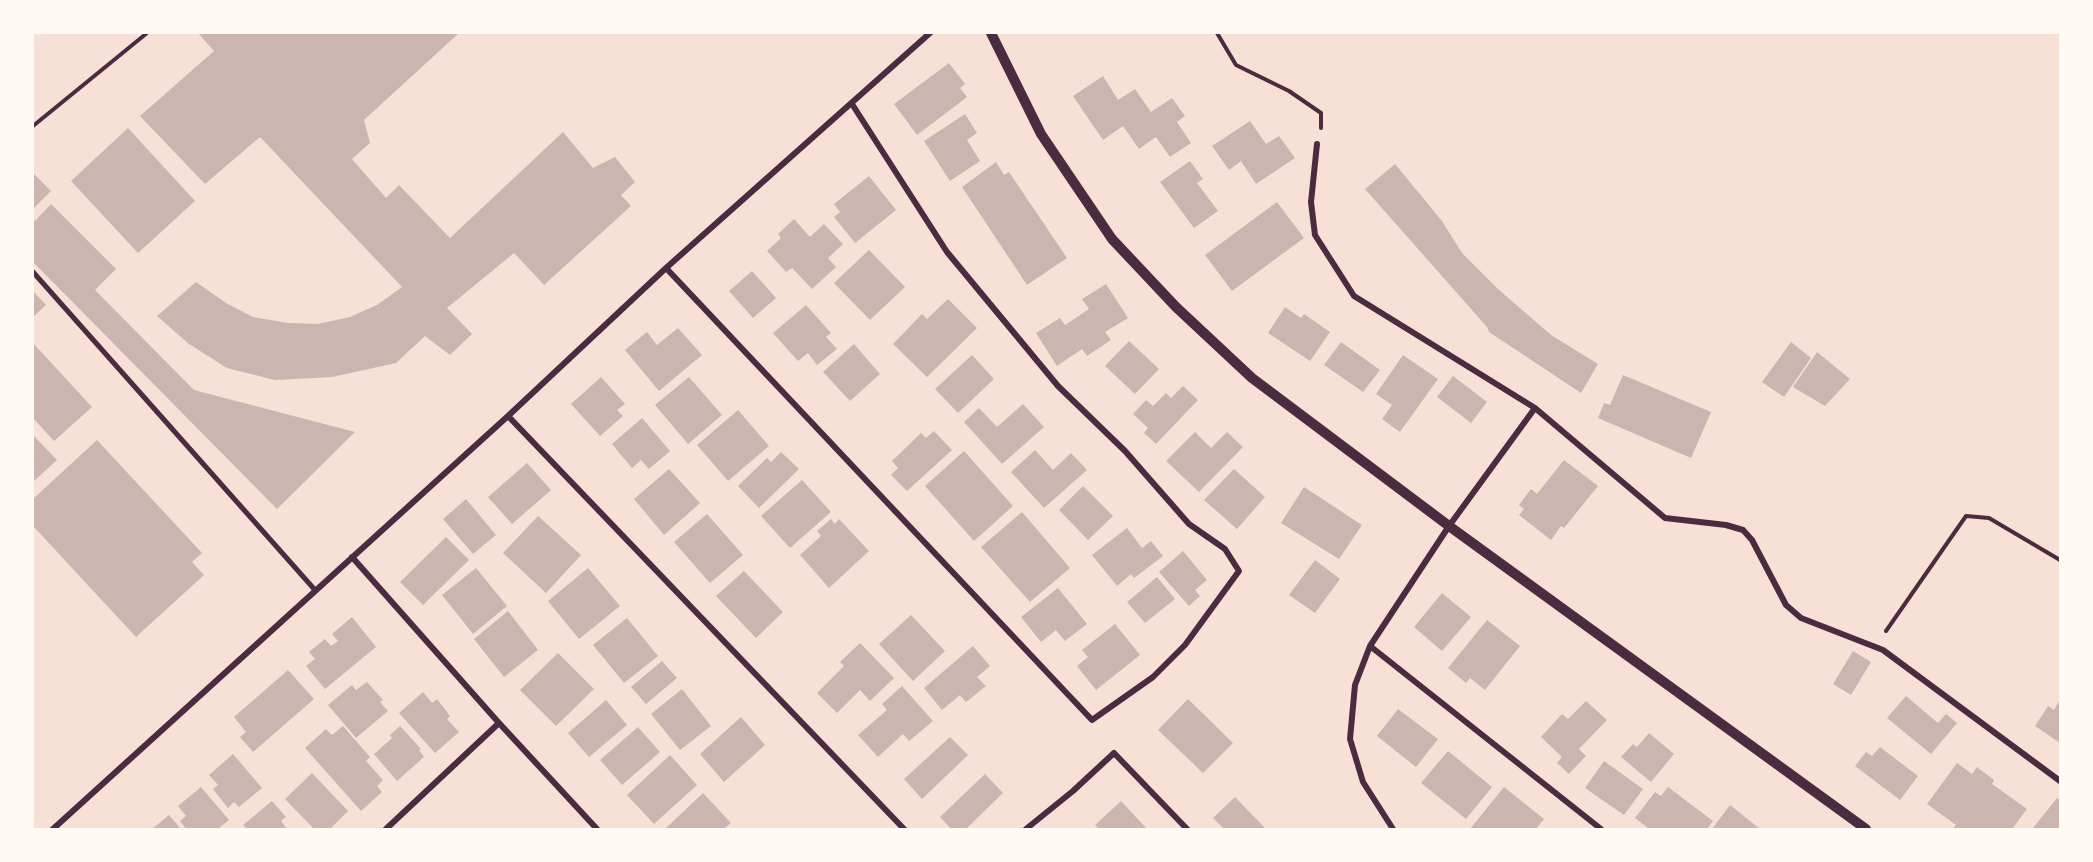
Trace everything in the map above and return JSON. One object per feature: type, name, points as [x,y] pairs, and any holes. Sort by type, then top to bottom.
[{"type":"street","points":[[53,829],[508,416],[666,268],[930,33]]},
{"type":"street","points":[[991,33],[1041,134],[1112,239],[1176,307],[1252,378],[1449,526],[1866,829]]},
{"type":"street","points":[[666,268],[1092,720],[1153,677],[1185,645],[1239,571],[1225,549],[1189,524],[1125,451],[1058,386],[954,261],[852,104]]},
{"type":"street","points":[[1317,144],[1311,202],[1315,235],[1354,296],[1535,408],[1665,518],[1726,525],[1743,530],[1752,540],[1786,605],[1801,618],[1876,646],[2060,781]]},
{"type":"street","points":[[33,272],[315,590]]},
{"type":"street","points":[[1393,829],[1363,782],[1350,738],[1355,685],[1370,646],[1449,526],[1535,408]]},
{"type":"street","points":[[508,416],[904,829]]},
{"type":"street","points":[[352,557],[499,723],[597,829]]},
{"type":"street","points":[[1370,646],[1601,829]]},
{"type":"street","points":[[386,829],[499,723]]},
{"type":"street","points":[[1026,829],[1073,791],[1114,753],[1187,829]]},
{"type":"path","points":[[33,126],[147,33]]},
{"type":"path","points":[[1217,33],[1236,65],[1289,91],[1321,113],[1321,132],[1317,144]]},
{"type":"path","points":[[1876,646],[1966,516],[1989,518],[2060,560]]},
{"type":"building","points":[[198,33],[459,33],[364,120],[370,143],[352,159],[386,198],[399,185],[450,238],[563,132],[593,168],[615,157],[635,182],[621,195],[631,206],[544,285],[514,253],[447,308],[472,334],[450,355],[425,336],[396,363],[332,377],[275,380],[227,368],[189,344],[157,316],[196,282],[226,303],[253,317],[288,323],[318,324],[350,317],[377,305],[402,287],[260,137],[205,184],[140,116],[214,51]]},
{"type":"building","points":[[949,63],[965,84],[960,88],[967,97],[917,135],[894,104]]},
{"type":"building","points":[[1103,76],[1118,100],[1135,89],[1151,112],[1172,98],[1185,116],[1177,122],[1191,143],[1170,157],[1156,137],[1139,149],[1123,126],[1103,140],[1073,96]]},
{"type":"building","points":[[965,114],[977,133],[967,140],[980,161],[950,181],[924,141]]},
{"type":"building","points":[[1250,121],[1266,144],[1279,136],[1295,158],[1256,184],[1241,161],[1229,170],[1212,146]]},
{"type":"building","points":[[128,128],[195,201],[138,253],[71,181]]},
{"type":"building","points":[[1190,161],[1203,179],[1197,183],[1218,211],[1194,228],[1160,182]]},
{"type":"building","points":[[996,162],[1004,175],[1009,172],[1067,258],[1027,285],[962,187]]},
{"type":"building","points":[[1395,164],[1442,221],[1462,253],[1498,289],[1551,335],[1598,364],[1581,393],[1489,332],[1365,189]]},
{"type":"building","points":[[33,173],[51,191],[33,209]]},
{"type":"building","points":[[869,176],[896,210],[855,243],[834,217],[840,212],[834,204]]},
{"type":"building","points":[[1277,202],[1304,238],[1232,291],[1205,255]]},
{"type":"building","points":[[51,204],[116,269],[95,290],[194,390],[355,432],[277,509],[33,262],[33,219],[35,221]]},
{"type":"building","points":[[794,219],[810,237],[824,224],[843,244],[828,258],[836,267],[812,289],[792,268],[786,272],[767,251],[781,238],[778,234]]},
{"type":"building","points":[[869,250],[905,287],[870,320],[834,283]]},
{"type":"building","points":[[752,271],[776,298],[753,318],[729,291]]},
{"type":"building","points":[[1106,284],[1128,318],[1105,332],[1111,340],[1087,356],[1082,349],[1057,366],[1036,333],[1060,318],[1065,325],[1089,309],[1082,299]]},
{"type":"building","points":[[33,291],[46,305],[33,317]]},
{"type":"building","points":[[948,299],[977,328],[927,377],[893,344],[922,314],[927,319]]},
{"type":"building","points":[[806,305],[831,333],[826,337],[837,349],[817,365],[808,353],[798,361],[773,333]]},
{"type":"building","points":[[1285,307],[1301,318],[1304,314],[1330,332],[1310,361],[1268,333]]},
{"type":"building","points":[[678,328],[702,355],[659,391],[625,350],[647,332],[657,345]]},
{"type":"building","points":[[1129,341],[1159,369],[1135,394],[1105,366]]},
{"type":"building","points":[[1341,342],[1380,370],[1363,392],[1324,365]]},
{"type":"building","points":[[1791,342],[1811,358],[1784,397],[1762,382]]},
{"type":"building","points":[[33,343],[92,407],[54,441],[33,418]]},
{"type":"building","points":[[854,344],[880,374],[850,401],[823,372]]},
{"type":"building","points":[[1817,352],[1850,379],[1825,406],[1793,387]]},
{"type":"building","points":[[972,355],[994,379],[958,413],[935,389]]},
{"type":"building","points":[[1403,355],[1438,379],[1400,432],[1382,419],[1392,405],[1376,394]]},
{"type":"building","points":[[1623,375],[1711,412],[1691,458],[1598,418],[1604,403],[1610,405]]},
{"type":"building","points":[[1453,376],[1487,402],[1471,423],[1437,397]]},
{"type":"building","points":[[601,377],[625,404],[617,410],[623,416],[600,436],[571,404]]},
{"type":"building","points":[[689,377],[722,415],[688,444],[655,405]]},
{"type":"building","points":[[1183,386],[1198,400],[1156,444],[1144,433],[1148,428],[1133,414],[1146,400],[1153,406],[1166,393],[1171,398]]},
{"type":"building","points":[[1023,404],[1044,427],[1002,464],[964,422],[979,408],[997,427]]},
{"type":"building","points":[[738,410],[769,446],[728,481],[697,445]]},
{"type":"building","points":[[642,418],[670,451],[649,469],[641,460],[632,468],[612,444]]},
{"type":"building","points":[[934,431],[952,450],[907,491],[891,475],[898,468],[892,461],[921,433],[926,438]]},
{"type":"building","points":[[1195,432],[1211,448],[1227,432],[1243,447],[1199,492],[1166,461]]},
{"type":"building","points":[[33,435],[57,460],[33,482]]},
{"type":"building","points":[[97,440],[202,553],[192,562],[204,575],[136,637],[33,526],[33,499]]},
{"type":"building","points":[[1035,450],[1053,470],[1071,453],[1087,470],[1044,508],[1011,472]]},
{"type":"building","points":[[964,451],[1013,506],[974,541],[925,486]]},
{"type":"building","points":[[781,452],[799,469],[759,508],[738,486],[767,458],[771,462]]},
{"type":"building","points":[[1564,460],[1598,486],[1564,528],[1561,526],[1551,540],[1519,515],[1524,509],[1519,505],[1531,489],[1537,494]]},
{"type":"building","points":[[527,463],[551,490],[512,524],[488,497]]},
{"type":"building","points":[[669,469],[700,503],[664,535],[634,499]]},
{"type":"building","points":[[1234,469],[1265,497],[1237,529],[1204,500]]},
{"type":"building","points":[[802,480],[831,512],[790,548],[761,516]]},
{"type":"building","points":[[1083,486],[1113,516],[1088,540],[1059,510]]},
{"type":"building","points":[[1304,487],[1362,525],[1339,559],[1281,523]]},
{"type":"building","points":[[466,499],[496,535],[473,554],[443,519]]},
{"type":"building","points":[[1022,512],[1070,568],[1030,602],[981,547]]},
{"type":"building","points":[[707,514],[743,555],[710,583],[674,542]]},
{"type":"building","points":[[538,516],[581,555],[546,593],[503,553]]},
{"type":"building","points":[[831,519],[835,524],[839,519],[869,551],[829,588],[800,555],[821,536],[817,531]]},
{"type":"building","points":[[1127,528],[1142,548],[1151,541],[1163,556],[1134,578],[1131,574],[1117,586],[1092,555]]},
{"type":"building","points":[[446,537],[469,560],[423,605],[400,582]]},
{"type":"building","points":[[1183,551],[1207,580],[1195,590],[1200,596],[1189,606],[1159,572]]},
{"type":"building","points":[[1315,560],[1340,579],[1315,613],[1289,595]]},
{"type":"building","points":[[476,568],[507,606],[473,634],[442,595]]},
{"type":"building","points":[[588,568],[620,606],[579,639],[548,601]]},
{"type":"building","points":[[744,571],[783,612],[756,638],[716,596]]},
{"type":"building","points":[[1157,577],[1175,599],[1145,623],[1127,602]]},
{"type":"building","points":[[1058,588],[1087,624],[1065,641],[1056,630],[1041,642],[1021,617]]},
{"type":"building","points":[[1442,593],[1471,617],[1442,651],[1414,627]]},
{"type":"building","points":[[508,611],[538,650],[504,677],[474,639]]},
{"type":"building","points":[[911,615],[945,651],[913,681],[879,644]]},
{"type":"building","points":[[352,617],[376,647],[325,689],[306,666],[315,659],[309,652],[325,639],[331,646],[338,641],[332,634]]},
{"type":"building","points":[[627,618],[658,656],[624,683],[593,645]]},
{"type":"building","points":[[1487,620],[1520,646],[1485,690],[1470,678],[1466,683],[1448,668]]},
{"type":"building","points":[[1115,624],[1140,655],[1096,690],[1077,666],[1088,657],[1082,650]]},
{"type":"building","points":[[860,643],[894,678],[870,701],[860,690],[837,713],[817,693],[844,666],[840,662]]},
{"type":"building","points":[[973,646],[990,666],[977,677],[986,686],[966,702],[960,695],[942,710],[924,688]]},
{"type":"building","points":[[1853,651],[1871,662],[1851,695],[1833,684]]},
{"type":"building","points":[[558,653],[594,689],[556,726],[520,690]]},
{"type":"building","points":[[662,661],[677,678],[646,704],[631,687]]},
{"type":"building","points":[[288,670],[314,699],[253,752],[240,737],[246,732],[234,717]]},
{"type":"building","points":[[367,682],[383,700],[380,702],[388,711],[356,738],[328,705],[352,685],[356,690]]},
{"type":"building","points":[[902,686],[933,721],[909,741],[903,734],[878,757],[858,735],[887,710],[882,704]]},
{"type":"building","points":[[682,689],[711,726],[680,750],[651,714]]},
{"type":"building","points":[[423,692],[432,703],[437,699],[450,716],[447,719],[459,732],[435,753],[399,713]]},
{"type":"building","points":[[1906,696],[1938,723],[1946,714],[1957,723],[1931,754],[1887,718]]},
{"type":"building","points":[[1188,699],[1233,743],[1203,773],[1158,730]]},
{"type":"building","points":[[606,700],[627,725],[589,757],[568,733]]},
{"type":"building","points":[[2060,700],[2060,743],[2035,726],[2048,706],[2054,710]]},
{"type":"building","points":[[1586,701],[1607,720],[1579,749],[1586,756],[1569,774],[1557,763],[1562,757],[1541,737],[1562,714],[1568,719]]},
{"type":"building","points":[[1398,709],[1438,739],[1416,767],[1377,736]]},
{"type":"building","points":[[741,717],[765,745],[724,782],[700,754]]},
{"type":"building","points":[[343,726],[370,757],[366,761],[383,780],[377,786],[382,792],[361,811],[305,748],[326,729],[332,735]]},
{"type":"building","points":[[400,726],[421,749],[419,750],[424,757],[397,781],[374,754],[392,738],[390,735]]},
{"type":"building","points":[[638,727],[660,752],[622,785],[600,760]]},
{"type":"building","points":[[1649,733],[1674,754],[1651,782],[1621,757],[1633,744],[1637,747]]},
{"type":"building","points":[[950,737],[968,755],[922,799],[904,779]]},
{"type":"building","points":[[1880,747],[1918,776],[1900,800],[1855,766],[1866,752],[1872,756]]},
{"type":"building","points":[[1448,751],[1492,787],[1466,819],[1421,783]]},
{"type":"building","points":[[233,754],[262,788],[239,807],[234,802],[228,808],[213,789],[218,785],[209,775]]},
{"type":"building","points":[[670,755],[697,785],[654,824],[627,795]]},
{"type":"building","points":[[1604,761],[1643,789],[1624,815],[1585,788]]},
{"type":"building","points":[[1957,763],[1972,774],[1977,767],[1994,780],[1992,784],[2027,809],[2012,829],[1953,829],[1956,825],[1927,804]]},
{"type":"building","points":[[312,773],[348,811],[330,829],[314,829],[285,799]]},
{"type":"building","points":[[985,774],[1003,793],[966,829],[951,829],[940,817]]},
{"type":"building","points":[[201,787],[229,820],[218,829],[186,829],[180,821],[186,816],[178,806]]},
{"type":"building","points":[[1504,787],[1544,819],[1536,829],[1470,829]]},
{"type":"building","points":[[1668,787],[1713,821],[1707,829],[1649,829],[1635,818],[1655,792],[1661,796]]},
{"type":"building","points":[[703,793],[731,823],[724,829],[665,829]]},
{"type":"building","points":[[1235,797],[1266,829],[1224,829],[1213,818]]},
{"type":"building","points":[[2057,798],[2060,800],[2060,829],[2033,828]]},
{"type":"building","points":[[272,801],[286,817],[281,821],[287,829],[247,829],[243,825]]},
{"type":"building","points":[[1121,801],[1147,829],[1099,829],[1095,825]]},
{"type":"building","points":[[1730,805],[1760,829],[1712,829]]},
{"type":"building","points":[[169,815],[181,829],[152,829]]}]
